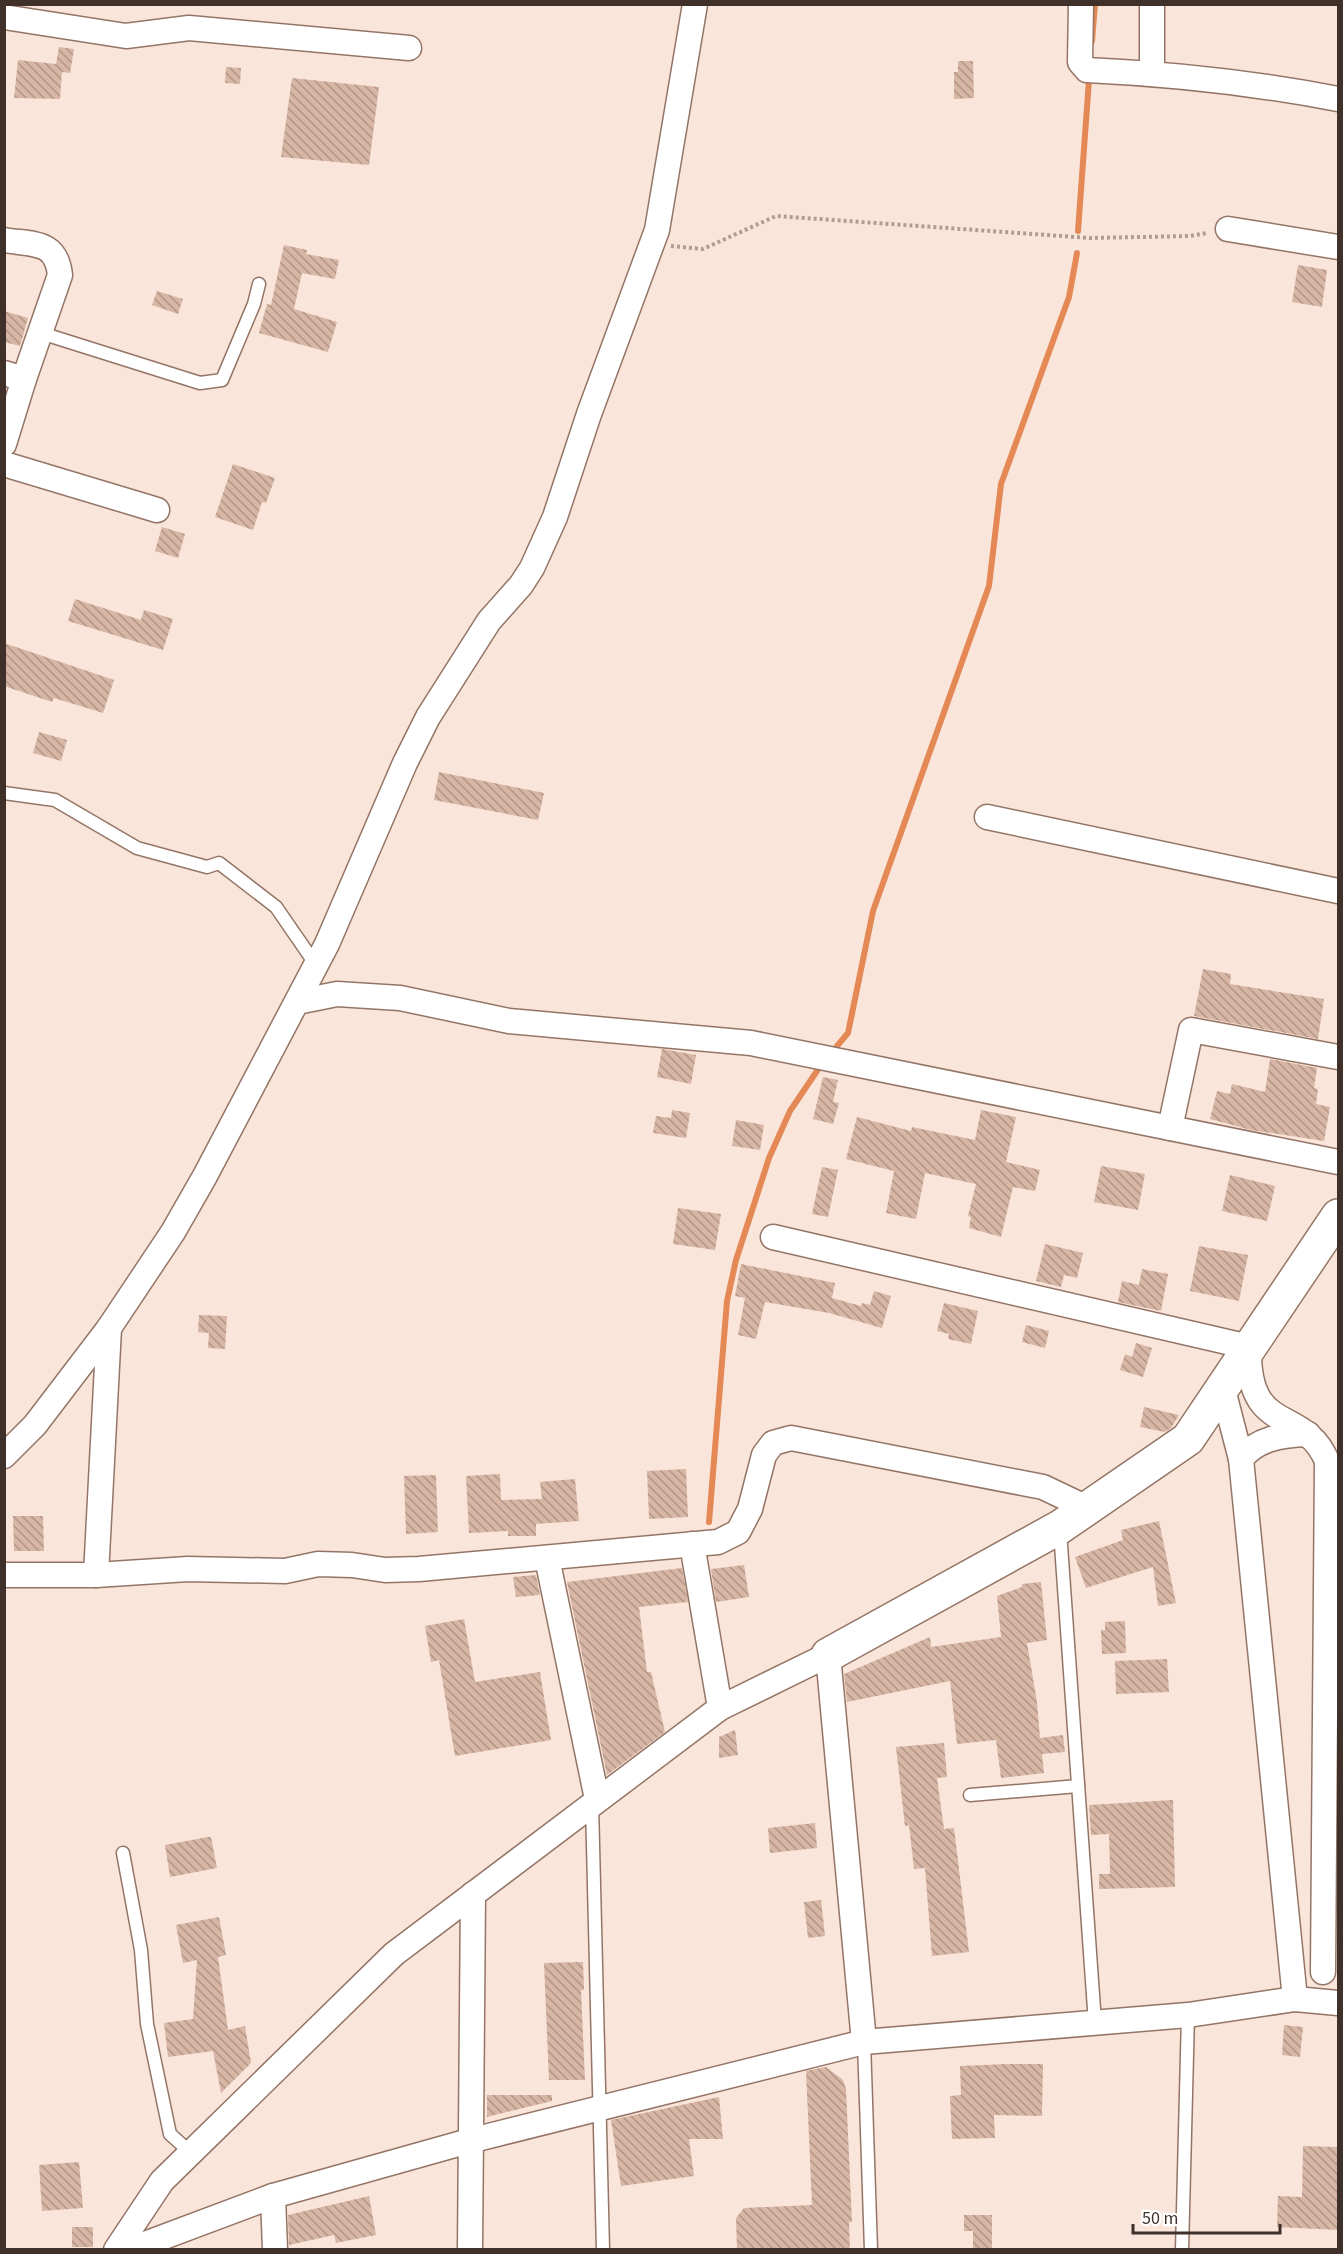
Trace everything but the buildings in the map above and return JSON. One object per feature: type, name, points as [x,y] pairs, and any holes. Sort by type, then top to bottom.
[{"type":"street","points":[[4,1456],[34,1425],[109,1328],[141,1282],[200,1186],[316,965],[405,763],[428,717],[489,621],[521,585],[532,568],[555,517],[589,414],[653,243],[665,191],[695,4]]},
{"type":"street","points":[[1082,4],[1080,62],[1087,70],[1152,73],[1280,87],[1338,99]]},
{"type":"street","points":[[1152,4],[1152,73]]},
{"type":"street","points":[[4,17],[126,36],[189,28],[409,48]]},
{"type":"street","points":[[1228,229],[1338,247]]},
{"type":"street","points":[[4,240],[47,247],[58,258],[60,274],[41,333],[14,376],[4,444]]},
{"type":"street","points":[[4,464],[157,510]]},
{"type":"street","points":[[987,817],[1338,891]]},
{"type":"street","points":[[297,1002],[337,994],[400,998],[509,1021],[751,1043],[1338,1162]]},
{"type":"street","points":[[1170,1128],[1191,1030],[1338,1057]]},
{"type":"street","points":[[116,2250],[162,2181],[394,1954],[594,1801],[720,1708],[828,1655],[1060,1527],[1085,1507],[1188,1439],[1338,1216]]},
{"type":"street","points":[[773,1237],[1249,1347]]},
{"type":"street","points":[[96,1575],[109,1328]]},
{"type":"street","points":[[1249,1347],[1249,1373],[1252,1388],[1260,1400],[1275,1417],[1308,1434],[1321,1447],[1327,1461],[1323,1972]]},
{"type":"street","points":[[1222,1386],[1241,1459],[1295,1999]]},
{"type":"street","points":[[1241,1459],[1254,1447],[1275,1437],[1308,1434]]},
{"type":"street","points":[[4,1575],[96,1575],[188,1569],[285,1571],[318,1564],[352,1565],[385,1570],[419,1569],[718,1542],[738,1532],[750,1509],[764,1455],[773,1443],[791,1438],[1042,1487],[1085,1507]]},
{"type":"street","points":[[692,1544],[720,1708]]},
{"type":"street","points":[[547,1557],[594,1801]]},
{"type":"street","points":[[828,1655],[864,2042]]},
{"type":"street","points":[[470,2250],[469,2141],[473,1894]]},
{"type":"street","points":[[129,2250],[273,2196],[469,2141],[864,2042],[1188,2015],[1295,1999],[1338,2002]]},
{"type":"street","points":[[273,2196],[275,2250]]},
{"type":"lane","points":[[41,333],[200,383],[222,380],[260,284]]},
{"type":"lane","points":[[4,793],[56,800],[137,848],[207,867],[219,863],[276,907],[316,965]]},
{"type":"lane","points":[[1060,1527],[1095,2023]]},
{"type":"lane","points":[[970,1795],[1078,1786]]},
{"type":"lane","points":[[594,1801],[598,2110],[603,2250]]},
{"type":"lane","points":[[123,1853],[141,1950],[147,2024],[170,2134],[191,2153]]},
{"type":"lane","points":[[1182,2250],[1188,2015]]},
{"type":"lane","points":[[864,2042],[871,2250]]},
{"type":"path","points":[[653,243],[703,249],[776,216],[1090,238],[1190,236],[1228,229]]},
{"type":"waterway","points":[[1092,41],[1095,4]]},
{"type":"waterway","points":[[1078,231],[1089,80]]},
{"type":"waterway","points":[[837,1046],[848,1033],[873,911],[989,586],[1001,484],[1069,297],[1077,253]]},
{"type":"waterway","points":[[709,1522],[727,1301],[736,1260],[769,1158],[790,1111],[819,1068]]}]
